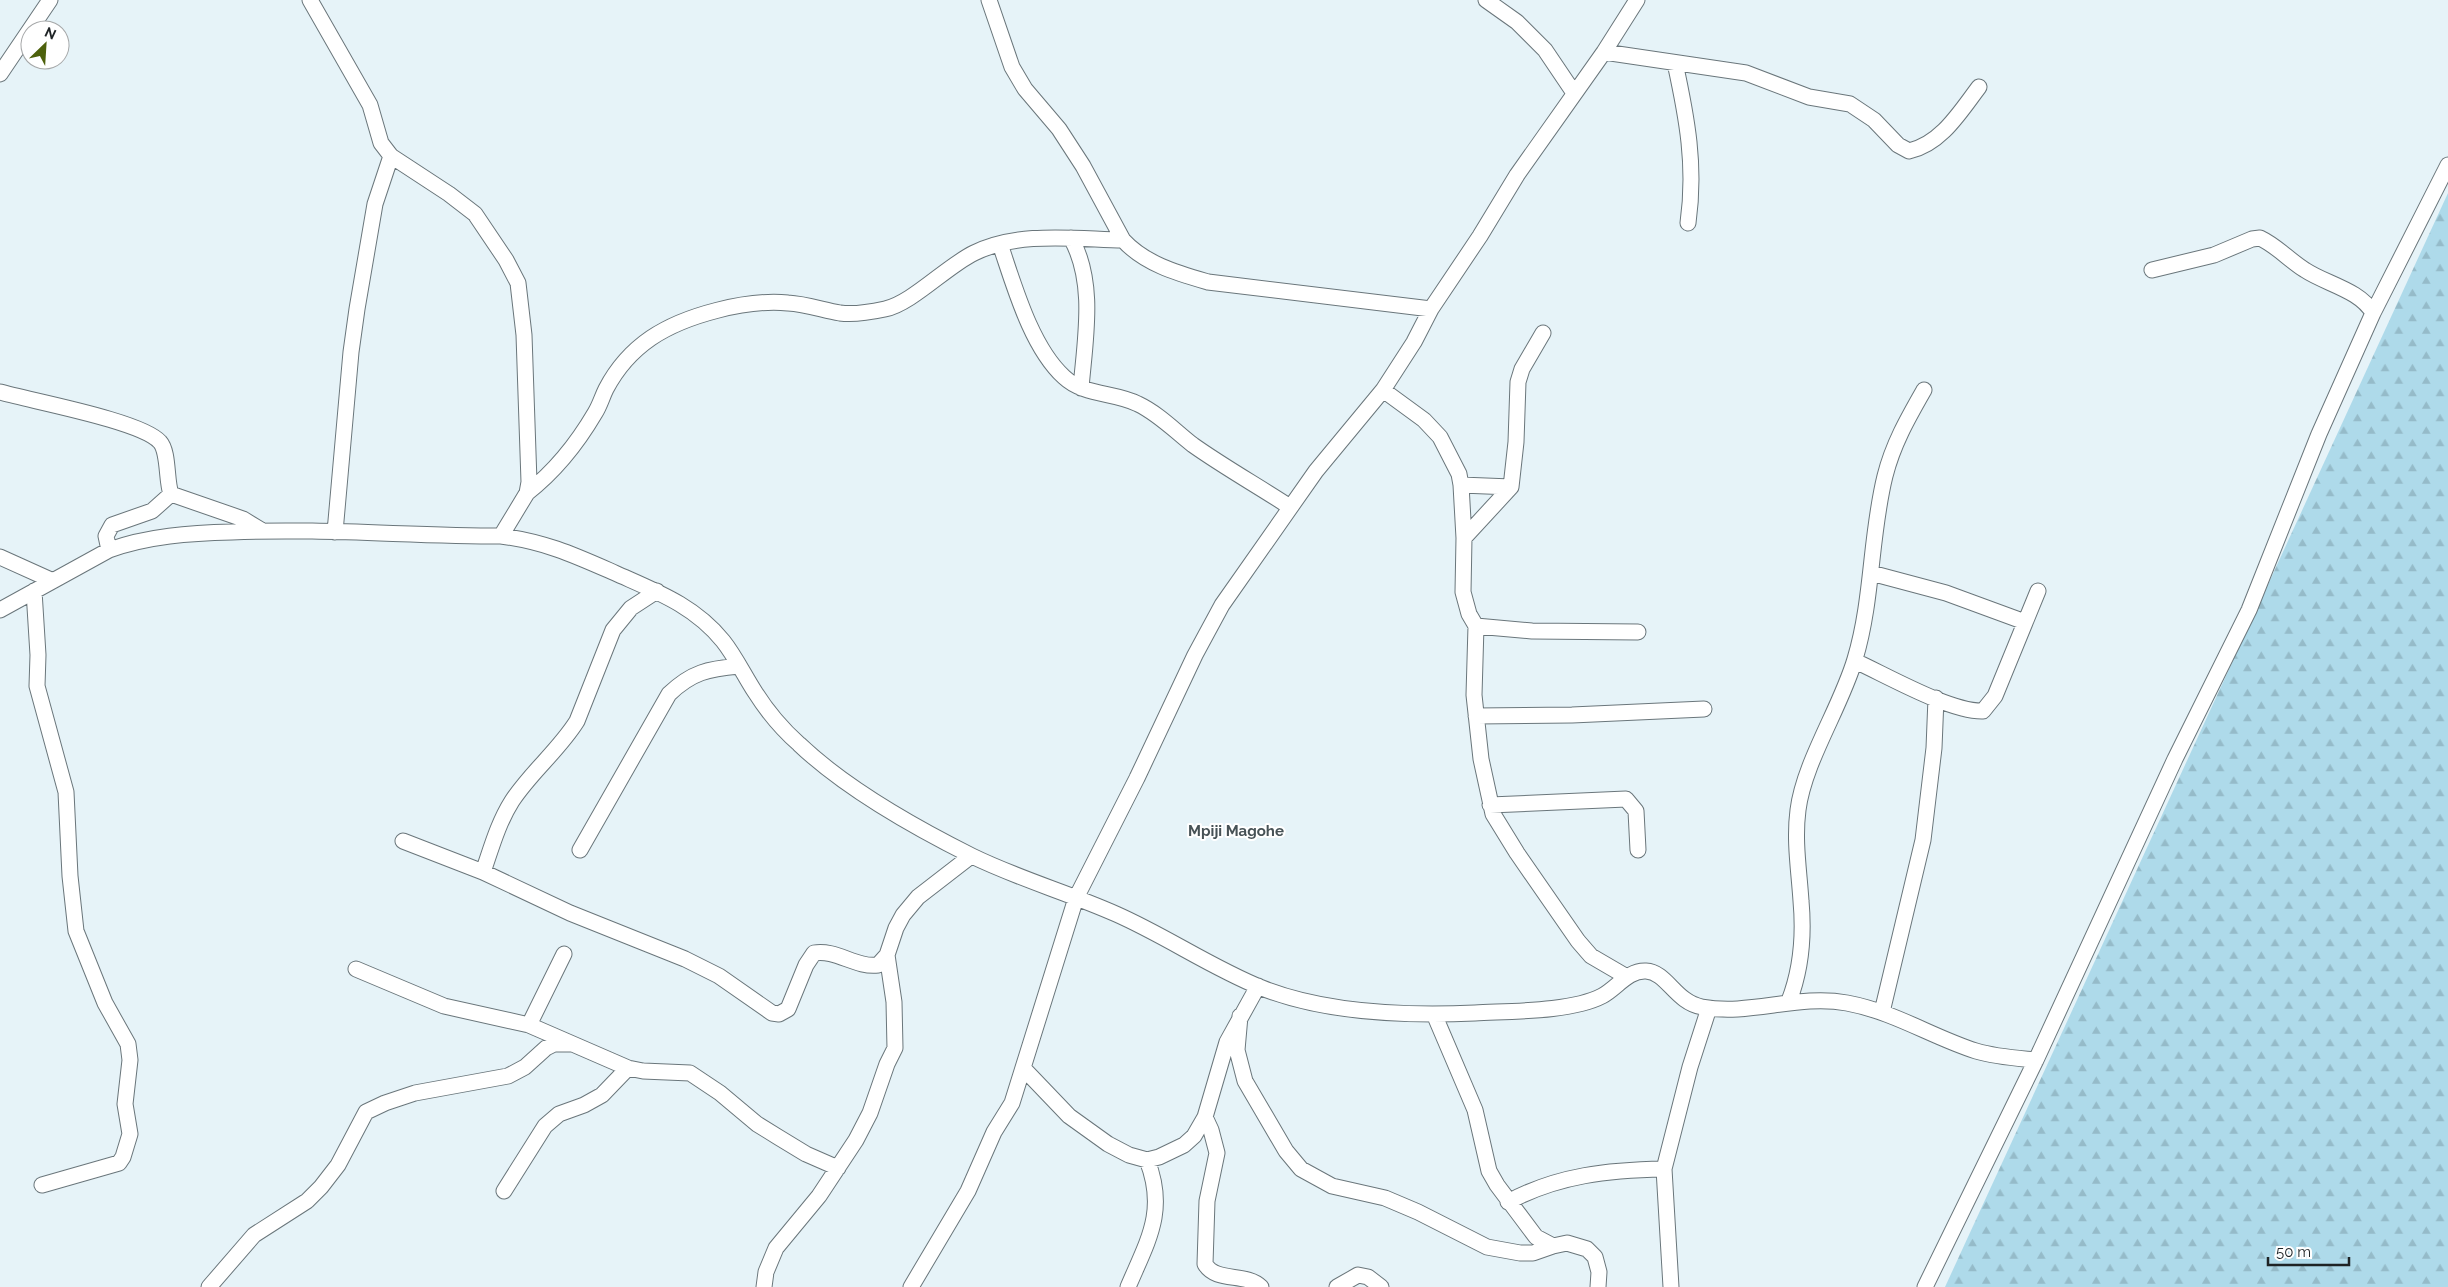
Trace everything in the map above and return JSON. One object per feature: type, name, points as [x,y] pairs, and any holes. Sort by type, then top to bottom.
[{"type":"street","points":[[0,74],[50,0]]},
{"type":"street","points":[[310,0],[370,105],[381,143],[391,156],[449,194],[475,214],[506,260],[518,283],[524,335],[524,393],[529,482],[527,493]]},
{"type":"street","points":[[989,0],[1012,67],[1025,89],[1059,129],[1083,166],[1123,240],[1147,260],[1172,271],[1208,282],[1431,309]]},
{"type":"street","points":[[1486,0],[1517,22],[1545,50],[1574,93]]},
{"type":"street","points":[[911,1287],[968,1191],[994,1132],[1012,1103],[1076,898],[1222,605],[1316,471],[1383,390],[1414,342],[1431,309],[1480,236],[1517,175],[1604,52],[1637,0]]},
{"type":"street","points":[[1604,52],[1746,73],[1809,97],[1850,104],[1874,120],[1898,144],[1909,151],[1927,144],[1947,128],[1979,87]]},
{"type":"street","points":[[1675,63],[1692,154],[1692,191],[1688,223]]},
{"type":"street","points":[[335,532],[351,352],[357,309],[375,204],[391,156]]},
{"type":"street","points":[[1925,1287],[2036,1060],[2144,825],[2249,610],[2319,434],[2373,313],[2448,165]]},
{"type":"street","points":[[501,536],[527,493],[560,460],[579,437],[597,411],[606,389],[625,361],[652,338],[680,323],[714,312],[767,303],[809,306],[842,313],[888,309],[902,303],[973,253],[1000,244],[1035,238],[1123,240]]},
{"type":"street","points":[[1071,238],[1080,255],[1085,279],[1086,311],[1081,388]]},
{"type":"street","points":[[2152,270],[2214,255],[2252,238],[2260,238],[2305,270],[2360,298],[2369,305],[2373,313]]},
{"type":"street","points":[[1000,244],[1020,302],[1047,357],[1064,378],[1081,388],[1138,404],[1194,445],[1290,507]]},
{"type":"street","points":[[1464,538],[1511,487],[1516,442],[1518,382],[1522,369],[1543,333]]},
{"type":"street","points":[[1383,390],[1424,420],[1440,437],[1452,457],[1461,485],[1464,538],[1463,592],[1469,614],[1476,626],[1474,688],[1476,716],[1481,759],[1490,805],[1503,833],[1578,941],[1592,956],[1627,977]]},
{"type":"street","points":[[1789,1001],[1796,980],[1800,956],[1802,903],[1796,830],[1799,807],[1812,766],[1839,705],[1855,661],[1867,612],[1878,509],[1884,477],[1899,434],[1924,390]]},
{"type":"street","points":[[0,392],[116,421],[150,435],[161,442],[165,453],[171,494]]},
{"type":"street","points":[[1461,485],[1511,487]]},
{"type":"street","points":[[171,494],[243,519],[260,530]]},
{"type":"street","points":[[109,550],[106,536],[112,525],[152,511],[171,494]]},
{"type":"street","points":[[0,610],[51,580],[109,550],[125,544],[166,536],[260,530],[501,536],[548,544],[657,591],[686,606],[705,621],[724,643],[772,716],[818,761],[868,796],[971,856],[1150,930],[1277,994],[1332,1006],[1434,1014],[1524,1010],[1584,1003],[1605,995],[1627,977],[1639,971],[1656,973],[1685,1001],[1696,1006],[1742,1008],[1789,1001],[1824,1000],[1849,1003],[1882,1012],[1972,1050],[2008,1058],[2036,1060]]},
{"type":"street","points":[[0,557],[51,580]]},
{"type":"street","points":[[1871,574],[1946,593],[2025,622]]},
{"type":"street","points":[[34,590],[38,655],[37,686],[66,792],[70,876],[76,931],[105,1003],[128,1044],[130,1060],[125,1104],[130,1134],[123,1158],[119,1163],[42,1185]]},
{"type":"street","points":[[483,872],[497,832],[511,802],[577,721],[613,630],[632,608],[657,591]]},
{"type":"street","points":[[1855,661],[1936,698],[1975,711],[1983,711],[1995,696],[2038,591]]},
{"type":"street","points":[[1476,626],[1532,631],[1638,632]]},
{"type":"street","points":[[580,850],[669,694],[681,682],[702,671],[739,666]]},
{"type":"street","points":[[1882,1012],[1923,840],[1934,748],[1936,698]]},
{"type":"street","points":[[1476,716],[1572,715],[1704,709]]},
{"type":"street","points":[[1490,805],[1626,799],[1636,811],[1638,850]]},
{"type":"street","points":[[403,841],[483,872],[570,913],[685,959],[719,976],[772,1012],[779,1014],[788,1009],[810,957],[814,953],[822,952],[854,963],[878,966],[887,956],[903,915],[918,896],[971,856]]},
{"type":"street","points":[[529,1025],[564,954]]},
{"type":"street","points":[[764,1287],[766,1272],[776,1248],[819,1196],[838,1168],[870,1113],[887,1064],[895,1048],[894,1002],[887,956]]},
{"type":"street","points":[[356,969],[444,1006],[529,1025],[628,1068],[643,1071],[690,1073],[771,1132],[806,1154],[838,1168]]},
{"type":"street","points":[[1024,1069],[1070,1116],[1093,1133],[1129,1155],[1147,1160],[1159,1157],[1184,1145],[1194,1136],[1205,1117],[1227,1042],[1258,986]]},
{"type":"street","points":[[1672,1287],[1664,1169],[1690,1067],[1709,1008]]},
{"type":"street","points":[[1434,1014],[1476,1110],[1489,1171],[1508,1202],[1529,1230],[1544,1242],[1553,1246]]},
{"type":"street","points":[[1240,1016],[1237,1050],[1245,1081],[1286,1151],[1301,1169],[1332,1186],[1384,1198],[1418,1212],[1487,1246],[1520,1253],[1533,1253],[1566,1244],[1587,1249],[1595,1256],[1599,1272],[1598,1287]]},
{"type":"street","points":[[209,1287],[254,1235],[307,1201],[321,1187],[342,1159],[356,1127],[366,1112],[384,1103],[415,1093],[508,1076],[525,1068],[546,1048],[554,1044],[578,1046]]},
{"type":"street","points":[[504,1191],[545,1126],[559,1114],[584,1105],[602,1095],[628,1068]]},
{"type":"street","points":[[1205,1117],[1211,1130],[1217,1153],[1206,1209],[1205,1264],[1213,1272],[1252,1281],[1261,1287]]},
{"type":"street","points":[[1128,1287],[1149,1240],[1153,1222],[1156,1187],[1147,1160]]},
{"type":"street","points":[[1508,1202],[1532,1189],[1583,1175],[1664,1169]]},
{"type":"street","points":[[1337,1287],[1346,1280],[1358,1275],[1368,1277],[1381,1287]]},
{"type":"green space","points":[[2448,193],[2448,1287],[1945,1287]]},
{"type":"district","name":"Mpiji Magohe","points":[[1236,831]]}]
